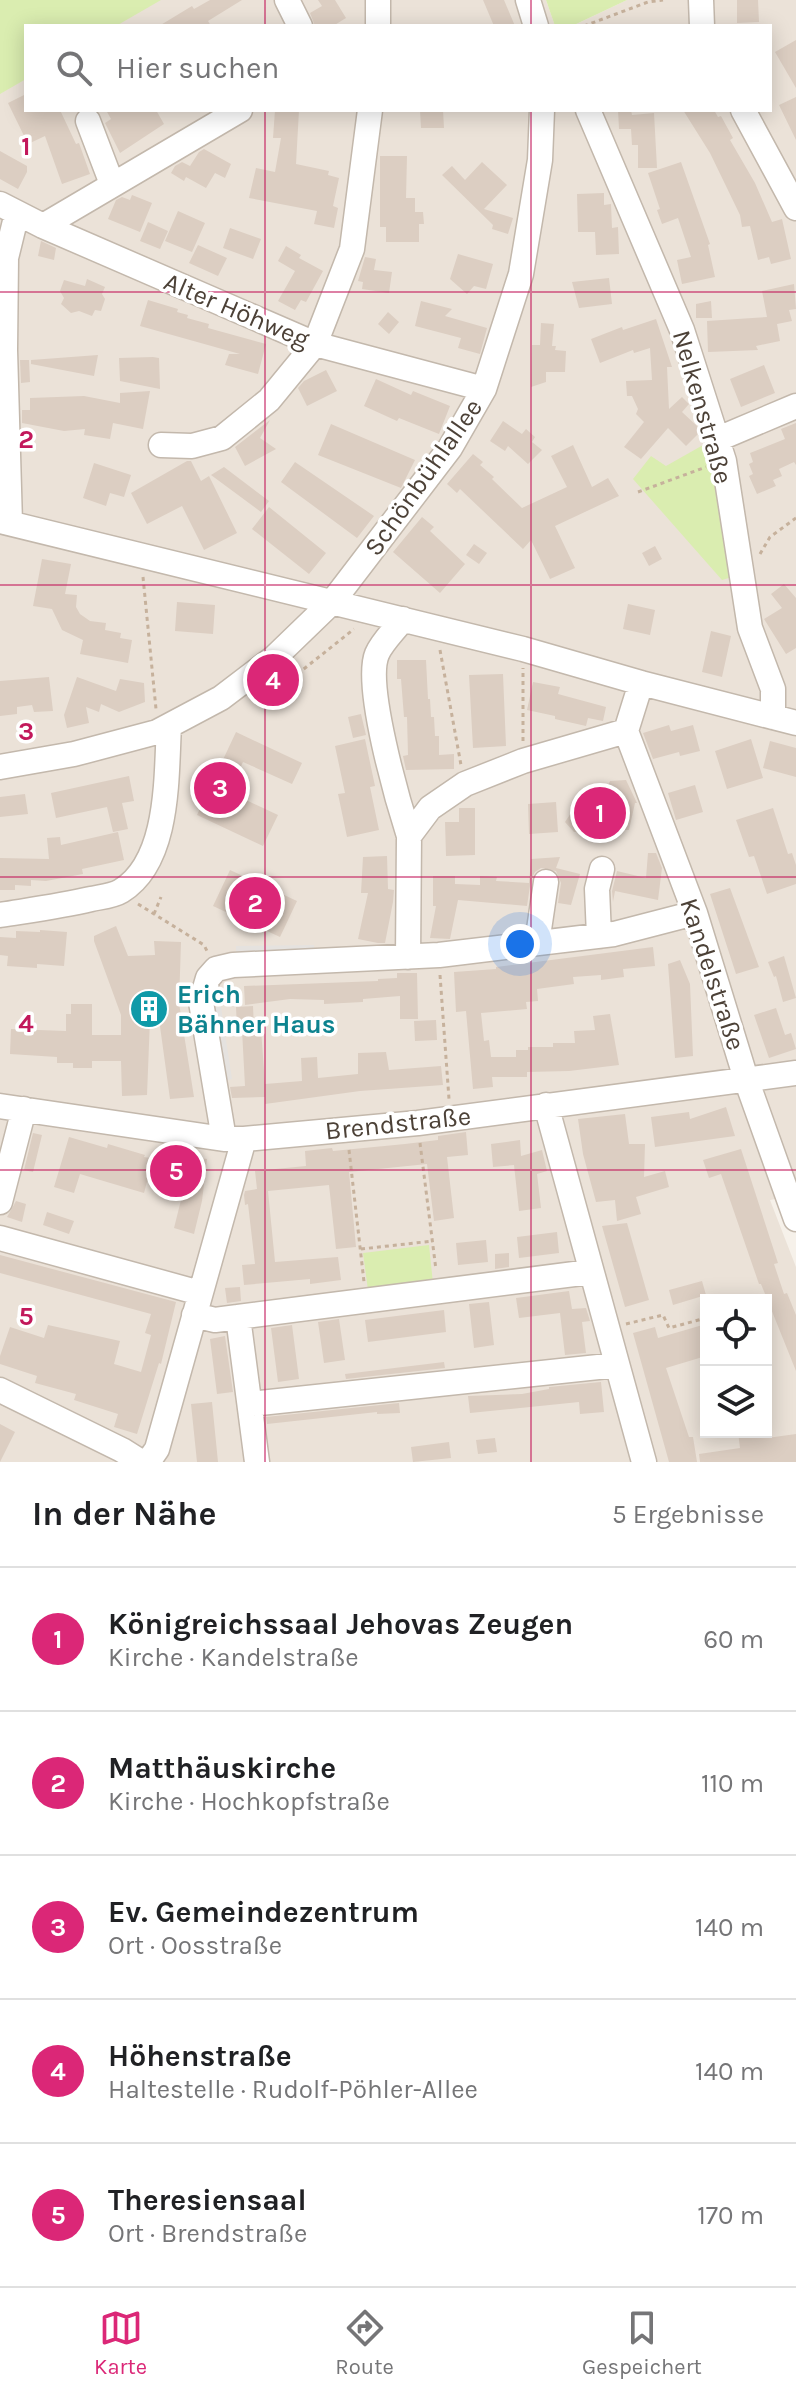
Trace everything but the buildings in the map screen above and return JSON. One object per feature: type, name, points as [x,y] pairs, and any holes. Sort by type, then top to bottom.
[{"type":"street","points":[[287,0],[299,24]]},
{"type":"street","points":[[378,0],[378,24]]},
{"type":"street","points":[[528,0],[535,24]]},
{"type":"street","points":[[701,0],[702,24]]},
{"type":"street","points":[[161,445],[192,446],[222,438],[269,400],[315,344],[352,249],[370,112]]},
{"type":"street","name":"Schönbühlallee","points":[[0,767],[74,754],[157,732],[221,698],[275,657],[333,601],[450,448],[484,389],[521,274],[540,160],[542,112]]},
{"type":"street","name":"Nelkenstraße","points":[[589,112],[682,330],[718,439],[750,628],[785,720]]},
{"type":"street","points":[[744,112],[796,208]]},
{"type":"street","points":[[43,226],[226,113]]},
{"type":"street","points":[[88,121],[112,184]]},
{"type":"street","points":[[8,209],[5,522],[523,649],[785,720]]},
{"type":"street","name":"Alter Höhweg","points":[[8,209],[315,344],[484,389]]},
{"type":"street","points":[[718,439],[796,406]]},
{"type":"street","points":[[403,619],[376,655],[374,686],[397,797],[409,836],[408,957]]},
{"type":"street","points":[[409,836],[430,808],[465,784],[523,761],[626,731],[641,683]]},
{"type":"street","points":[[0,915],[66,905],[119,892],[143,873],[154,851],[160,823],[169,726]]},
{"type":"street","name":"Kandelstraße","points":[[626,731],[695,913],[746,1079],[795,1210]]},
{"type":"street","points":[[599,936],[597,889],[602,869]]},
{"type":"street","points":[[537,943],[546,882]]},
{"type":"street","points":[[148,1462],[157,1449],[197,1304],[234,1139],[201,1002],[208,978],[216,969],[233,965],[439,955],[599,936],[695,913]]},
{"type":"street","name":"Brendstraße","points":[[12,1108],[234,1139],[418,1123],[796,1073]]},
{"type":"street","points":[[546,1105],[644,1462]]},
{"type":"street","points":[[0,1202],[12,1108]]},
{"type":"street","points":[[0,1238],[197,1304],[215,1320],[590,1272]]},
{"type":"street","points":[[238,1317],[257,1462]]},
{"type":"street","points":[[250,1404],[617,1365]]},
{"type":"street","points":[[0,1390],[141,1462]]},
{"type":"path","points":[[589,24],[648,2],[663,0]]},
{"type":"path","points":[[638,492],[705,467]]},
{"type":"path","points":[[758,559],[770,537],[796,518]]},
{"type":"path","points":[[140,553],[155,695]]},
{"type":"path","points":[[435,627],[465,784]]},
{"type":"path","points":[[523,649],[523,761]]},
{"type":"path","points":[[161,897],[154,914],[204,945],[216,969]]},
{"type":"path","points":[[439,955],[450,1119]]},
{"type":"path","points":[[418,1123],[439,1291]]},
{"type":"path","points":[[347,1130],[366,1301]]},
{"type":"path","points":[[360,1249],[433,1241]]},
{"type":"path","points":[[606,1328],[663,1315],[669,1328],[700,1320]]},
{"type":"shaded area","points":[[153,0],[546,0],[554,24],[111,24]]},
{"type":"shaded area","points":[[627,0],[796,0],[796,1195],[770,1200],[796,1267],[796,1462],[0,1462],[0,87],[24,73],[24,112],[772,112],[772,24],[576,24]]},
{"type":"shaded area","points":[[314,945],[315,955],[236,957],[236,946]]},
{"type":"shaded area","points":[[209,1007],[221,1007],[232,1079],[219,1082]]},
{"type":"green space","points":[[0,0],[161,0],[119,24],[24,24],[24,80],[0,94]]},
{"type":"green space","points":[[546,0],[627,0],[576,24],[554,24]]},
{"type":"green space","points":[[712,440],[732,577],[722,580],[633,479],[651,456],[666,466]]},
{"type":"green space","points":[[429,1245],[433,1283],[368,1290],[363,1253]]},
{"type":"place","name":"Höhenstraße","points":[[273,680]]},
{"type":"place","name":"Ev. Gemeindezentrum","points":[[220,788]]},
{"type":"place","name":"Königreichssaal Jehovas Zeugen","points":[[600,813]]},
{"type":"place","name":"Matthäuskirche","points":[[255,903]]},
{"type":"place","name":"Erich Bähner Haus","points":[[149,1009]]},
{"type":"place","name":"Theresiensaal","points":[[176,1171]]}]
